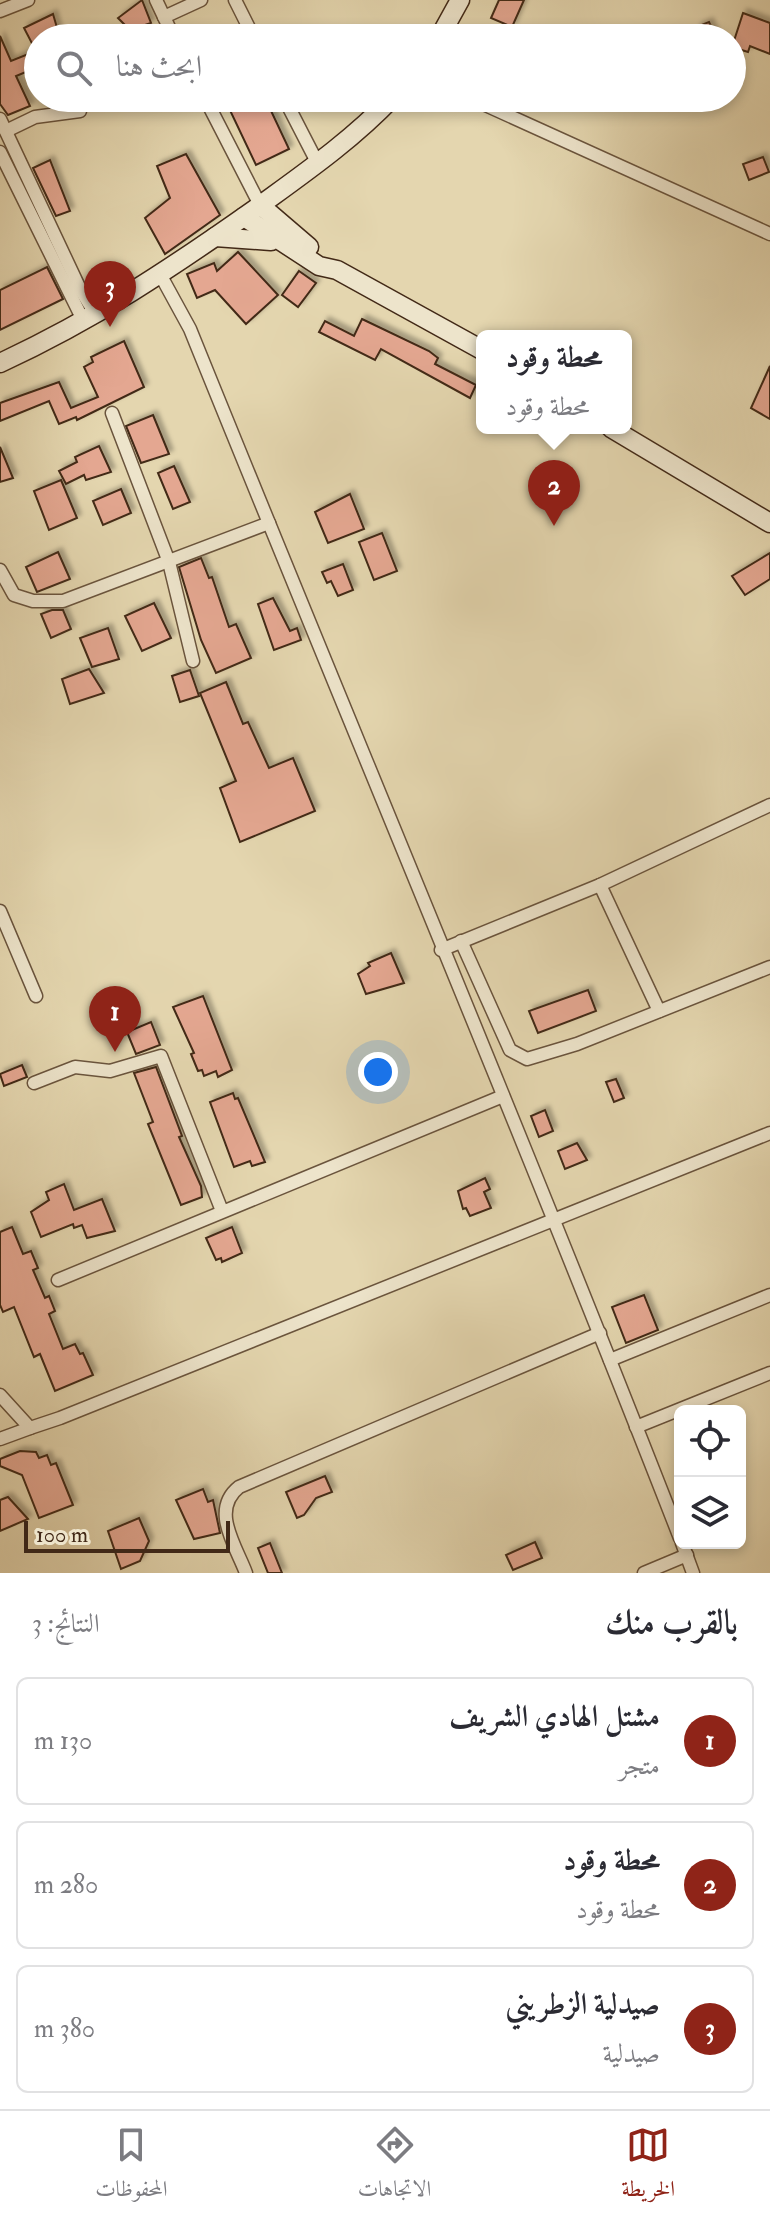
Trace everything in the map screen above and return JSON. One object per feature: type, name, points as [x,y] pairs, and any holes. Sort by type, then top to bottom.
[{"type":"main road","points":[[447,24],[460,0]]},
{"type":"main road","points":[[0,363],[90,318],[161,276],[318,164],[376,112]]},
{"type":"main road","points":[[285,239],[283,214],[294,181]]},
{"type":"main road","points":[[260,205],[285,239]]},
{"type":"main road","points":[[244,217],[285,239],[319,266],[337,270],[476,347]]},
{"type":"main road","points":[[215,237],[285,239]]},
{"type":"main road","points":[[621,434],[770,523]]},
{"type":"street","points":[[0,11],[28,0]]},
{"type":"street","points":[[156,0],[167,24]]},
{"type":"street","points":[[164,17],[201,0]]},
{"type":"street","points":[[235,0],[247,24]]},
{"type":"street","points":[[72,112],[3,125],[80,289],[90,318]]},
{"type":"street","points":[[212,112],[260,205]]},
{"type":"street","points":[[291,112],[318,164]]},
{"type":"street","points":[[501,112],[770,234]]},
{"type":"street","points":[[0,152],[90,318]]},
{"type":"street","points":[[161,276],[190,329],[441,950],[600,1333],[674,1523]]},
{"type":"street","points":[[112,413],[169,562],[193,661]]},
{"type":"street","points":[[0,570],[14,595],[51,602],[75,597],[269,523]]},
{"type":"street","points":[[441,950],[600,885],[770,805]]},
{"type":"street","points":[[600,885],[659,1011]]},
{"type":"street","points":[[0,911],[36,996]]},
{"type":"street","points":[[461,941],[510,1050],[527,1059],[577,1044],[770,967]]},
{"type":"street","points":[[34,1083],[75,1067],[110,1071],[161,1056],[222,1211]]},
{"type":"street","points":[[58,1280],[503,1096]]},
{"type":"street","points":[[0,1439],[770,1133]]},
{"type":"street","points":[[610,1360],[770,1295]]},
{"type":"street","points":[[246,1573],[225,1519],[226,1501],[239,1487],[600,1333]]},
{"type":"street","points":[[636,1427],[770,1373]]},
{"type":"street","points":[[0,1395],[30,1428]]},
{"type":"street","points":[[644,1573],[679,1549]]},
{"type":"street","points":[[684,1549],[693,1573]]},
{"type":"building","points":[[142,0],[151,23],[124,24],[118,18]]},
{"type":"building","points":[[499,0],[524,0],[513,24],[491,18]]},
{"type":"building","points":[[743,13],[770,23],[770,54],[750,46],[746,51],[746,24],[739,24]]},
{"type":"building","points":[[53,14],[56,24],[32,24]]},
{"type":"building","points":[[0,36],[11,61],[24,56],[24,73],[16,76],[24,93],[24,108],[8,115],[0,104]]},
{"type":"building","points":[[231,112],[272,112],[289,149],[256,165]]},
{"type":"building","points":[[186,154],[220,215],[165,254],[145,218],[170,198],[157,166]]},
{"type":"building","points":[[763,157],[769,172],[749,180],[743,164]]},
{"type":"building","points":[[50,160],[70,211],[56,216],[33,168]]},
{"type":"building","points":[[238,252],[278,295],[246,324],[215,290],[197,298],[187,274],[214,263],[217,271]]},
{"type":"building","points":[[47,267],[63,299],[0,330],[0,290]]},
{"type":"building","points":[[299,271],[316,283],[298,307],[282,295]]},
{"type":"building","points":[[362,319],[429,351],[438,358],[435,364],[476,385],[470,398],[381,349],[375,360],[319,332],[325,321],[354,336]]},
{"type":"building","points":[[124,341],[144,387],[77,420],[76,417],[59,424],[49,401],[0,421],[0,403],[59,382],[71,408],[98,397],[84,367],[93,362],[91,357]]},
{"type":"building","points":[[770,366],[770,419],[751,408]]},
{"type":"building","points":[[153,415],[169,454],[141,463],[126,426]]},
{"type":"building","points":[[99,446],[111,472],[86,480],[84,475],[66,484],[59,471],[77,462],[75,457]]},
{"type":"building","points":[[0,447],[13,478],[0,482]]},
{"type":"building","points":[[174,466],[190,502],[173,509],[158,473]]},
{"type":"building","points":[[61,480],[77,518],[49,530],[34,491]]},
{"type":"building","points":[[121,489],[131,513],[103,525],[93,501]]},
{"type":"building","points":[[350,494],[364,529],[328,543],[315,512]]},
{"type":"building","points":[[382,533],[397,571],[374,580],[359,542]]},
{"type":"building","points":[[58,552],[70,579],[37,592],[26,567]]},
{"type":"building","points":[[770,553],[770,579],[745,595],[732,576]]},
{"type":"building","points":[[201,558],[209,578],[212,577],[229,627],[236,624],[251,658],[216,673],[201,640],[179,567]]},
{"type":"building","points":[[343,564],[353,590],[338,596],[331,581],[327,583],[322,572]]},
{"type":"building","points":[[273,598],[290,631],[297,628],[301,640],[274,650],[258,604]]},
{"type":"building","points":[[154,603],[171,638],[142,651],[125,616]]},
{"type":"building","points":[[63,610],[71,629],[51,638],[41,614]]},
{"type":"building","points":[[108,628],[119,659],[92,667],[80,638]]},
{"type":"building","points":[[89,669],[104,693],[70,704],[62,679]]},
{"type":"building","points":[[190,670],[199,696],[180,702],[172,676]]},
{"type":"building","points":[[226,682],[243,724],[248,722],[269,768],[293,758],[315,811],[240,842],[220,788],[236,781],[200,693]]},
{"type":"building","points":[[391,953],[404,983],[366,994],[358,974],[370,966],[368,963]]},
{"type":"building","points":[[588,990],[596,1011],[538,1033],[529,1011]]},
{"type":"building","points":[[203,996],[232,1070],[218,1077],[216,1071],[204,1076],[202,1070],[198,1071],[191,1054],[194,1053],[173,1007]]},
{"type":"building","points":[[151,1022],[160,1045],[136,1054],[127,1032]]},
{"type":"building","points":[[22,1065],[27,1077],[4,1086],[0,1074]]},
{"type":"building","points":[[156,1067],[182,1136],[179,1137],[201,1186],[202,1197],[181,1205],[148,1124],[153,1122],[134,1073]]},
{"type":"building","points":[[616,1079],[624,1098],[614,1102],[606,1082]]},
{"type":"building","points":[[233,1093],[235,1099],[238,1098],[265,1162],[252,1166],[250,1161],[234,1167],[210,1102]]},
{"type":"building","points":[[545,1110],[553,1131],[539,1137],[531,1116]]},
{"type":"building","points":[[577,1143],[587,1160],[565,1169],[558,1151]]},
{"type":"building","points":[[485,1178],[490,1189],[484,1192],[491,1208],[470,1216],[466,1208],[463,1209],[458,1191]]},
{"type":"building","points":[[64,1184],[74,1210],[102,1199],[115,1231],[87,1238],[82,1225],[74,1228],[73,1224],[41,1237],[31,1212],[49,1200],[46,1192]]},
{"type":"building","points":[[12,1227],[23,1254],[31,1251],[38,1268],[33,1270],[45,1298],[49,1296],[55,1311],[49,1314],[63,1349],[75,1344],[93,1375],[55,1391],[40,1354],[34,1357],[14,1307],[3,1312],[0,1305],[0,1232]]},
{"type":"building","points":[[232,1227],[242,1253],[222,1262],[221,1258],[216,1260],[206,1238]]},
{"type":"building","points":[[644,1295],[658,1330],[626,1343],[612,1307]]},
{"type":"building","points":[[20,1451],[36,1452],[39,1458],[47,1455],[51,1465],[56,1463],[73,1505],[39,1518],[22,1475],[0,1466],[0,1459]]},
{"type":"building","points":[[325,1476],[332,1492],[316,1498],[304,1515],[297,1518],[286,1492]]},
{"type":"building","points":[[203,1489],[208,1502],[213,1500],[220,1533],[194,1539],[176,1500]]},
{"type":"building","points":[[8,1497],[28,1519],[0,1531],[0,1500]]},
{"type":"building","points":[[139,1518],[149,1541],[140,1561],[121,1569],[108,1531]]},
{"type":"building","points":[[535,1542],[542,1558],[513,1570],[506,1555]]},
{"type":"building","points":[[270,1543],[282,1573],[268,1573],[258,1548]]},
{"type":"place","name":"صيدلية الزطريني","points":[[110,327]]},
{"type":"place","name":"محطة وقود","points":[[554,526]]},
{"type":"place","name":"مشتل الهادي الشريف","points":[[115,1052]]}]
